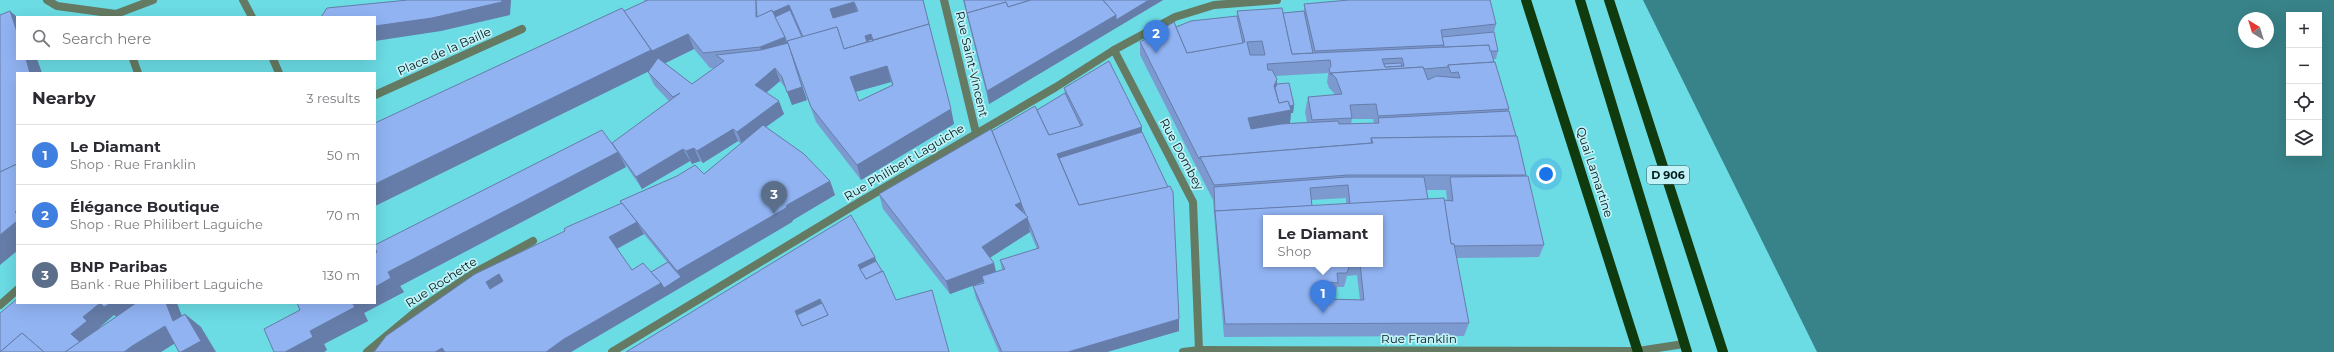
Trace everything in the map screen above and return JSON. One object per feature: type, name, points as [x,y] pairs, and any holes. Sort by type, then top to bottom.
[{"type":"main road","name":"Quai Lamartine","points":[[1526,0],[1638,351]]},
{"type":"main road","name":"D 906","points":[[1580,0],[1686,348]]},
{"type":"main road","name":"D 906","points":[[1609,0],[1665,167],[1723,352]]},
{"type":"street","points":[[47,0],[57,6],[117,16],[153,0]]},
{"type":"street","points":[[243,0],[251,16]]},
{"type":"street","name":"Rue Saint-Vincent","points":[[944,0],[976,133]]},
{"type":"street","name":"Rue Philibert Laguiche","points":[[612,352],[976,133],[1056,87],[1114,50],[1175,17],[1213,3],[1277,0]]},
{"type":"street","name":"Place de la Baille","points":[[376,95],[522,29]]},
{"type":"street","name":"Rue Dombey","points":[[1114,50],[1193,202],[1199,350]]},
{"type":"street","points":[[133,60],[138,72]]},
{"type":"street","points":[[272,60],[278,72]]},
{"type":"street","name":"Rue Rochette","points":[[367,352],[414,313],[472,274],[533,241]]},
{"type":"street","points":[[0,305],[16,291]]},
{"type":"street","name":"Rue Franklin","points":[[1183,352],[1199,350],[1638,351],[1686,348]]},
{"type":"water","points":[[1643,0],[2334,0],[2334,352],[1817,352]]},
{"type":"building","points":[[408,0],[502,0],[502,2],[432,18],[376,26],[376,16],[322,16],[327,8]]},
{"type":"building","points":[[648,0],[756,0],[756,17],[772,10],[785,37],[760,47],[703,53],[688,34],[652,51],[624,11]]},
{"type":"building","points":[[756,0],[923,0],[929,24],[873,40],[871,34],[865,36],[867,42],[844,49],[837,27],[803,37],[789,5],[773,12],[772,10],[757,17]],"holes":[[[854,2],[858,11],[833,18],[830,9]]]},
{"type":"building","points":[[964,0],[1031,0],[1008,7],[1006,2],[967,13],[968,18]]},
{"type":"building","points":[[1031,0],[1103,0],[1116,15],[987,91],[967,13],[1006,2],[1008,7]]},
{"type":"building","points":[[1103,0],[1149,0],[1116,20],[1116,15]]},
{"type":"building","points":[[1349,0],[1490,0],[1496,24],[1441,30],[1444,45],[1315,51],[1304,4]]},
{"type":"building","points":[[622,8],[651,50],[376,184],[376,123]]},
{"type":"building","points":[[1282,8],[1292,54],[1489,45],[1494,62],[1448,65],[1448,67],[1424,69],[1423,67],[1331,73],[1331,75],[1329,69],[1331,66],[1330,60],[1267,64],[1268,70],[1272,70],[1277,79],[1274,86],[1279,103],[1288,101],[1291,110],[1248,118],[1251,129],[1281,124],[1338,121],[1339,124],[1379,123],[1378,118],[1509,111],[1516,136],[1371,138],[1372,143],[1200,157],[1199,159],[1140,42],[1174,22],[1187,53],[1245,42],[1237,11]],"holes":[[[1262,41],[1265,55],[1250,55],[1247,42]],[[1402,58],[1404,66],[1385,67],[1382,59]]]},
{"type":"building","points":[[790,10],[802,37],[787,41],[787,44],[775,17]]},
{"type":"building","points":[[10,11],[16,29],[16,60],[26,60],[30,72],[16,72],[16,164],[0,172],[0,15]]},
{"type":"building","points":[[1304,11],[1313,53],[1292,54],[1283,13]]},
{"type":"building","points":[[1237,16],[1243,43],[1187,53],[1176,27],[1191,21]]},
{"type":"building","points":[[929,24],[951,109],[857,165],[811,107],[787,41],[837,27],[844,49]],"holes":[[[887,66],[893,85],[859,101],[850,77]]]},
{"type":"building","points":[[1494,32],[1498,51],[1490,51],[1489,45],[1443,47],[1442,37]]},
{"type":"building","points":[[872,39],[873,41],[866,41]]},
{"type":"building","points":[[788,43],[802,87],[787,92],[782,77],[775,68],[755,85],[779,101],[737,132],[733,129],[697,151],[694,148],[686,151],[683,149],[636,177],[612,143],[680,93],[673,97],[648,72],[658,58],[692,84],[724,61],[716,55],[761,50]]},
{"type":"building","points":[[1109,61],[1142,127],[1057,154],[1079,205],[1170,186],[1173,192],[1179,319],[1068,352],[1002,352],[973,286],[984,283],[982,276],[1005,269],[1000,260],[1039,248],[992,131],[1035,106],[1049,135],[1083,125],[1064,88]]},
{"type":"building","points":[[1495,62],[1509,109],[1378,116],[1376,104],[1350,105],[1352,118],[1312,120],[1308,97],[1342,94],[1336,78],[1331,73],[1423,67],[1428,80],[1436,76],[1460,78],[1458,72],[1451,73],[1448,65]]},
{"type":"building","points":[[1401,63],[1402,66],[1385,67],[1384,64]]},
{"type":"building","points":[[1289,83],[1294,105],[1290,106],[1288,101],[1279,103],[1275,88],[1277,84]]},
{"type":"building","points":[[1065,93],[1081,126],[1049,135],[1037,110]]},
{"type":"building","points":[[763,125],[804,154],[830,181],[677,271],[620,201],[677,176],[695,165],[704,174]]},
{"type":"building","points":[[991,129],[1021,202],[1015,205],[1028,217],[982,247],[994,263],[946,281],[879,194]]},
{"type":"building","points":[[602,130],[618,152],[388,272],[391,278],[376,286],[376,244]]},
{"type":"building","points":[[1142,132],[1168,187],[1079,205],[1059,158]]},
{"type":"building","points":[[1517,136],[1526,175],[1348,175],[1214,185],[1200,157],[1373,143],[1371,138]]},
{"type":"building","points":[[16,164],[16,222],[0,235],[0,172]]},
{"type":"building","points":[[1528,176],[1544,245],[1454,246],[1454,244],[1451,244],[1444,200],[1453,201],[1450,177]]},
{"type":"building","points":[[1347,177],[1424,177],[1428,199],[1350,204],[1348,185],[1310,188],[1312,206],[1215,211],[1215,213],[1214,187]]},
{"type":"building","points":[[1444,198],[1451,244],[1454,244],[1469,323],[1225,324],[1215,211]]},
{"type":"building","points":[[622,203],[637,222],[609,237],[632,270],[643,263],[661,283],[564,339],[546,352],[445,352],[442,348],[435,352],[374,352],[386,336],[475,274],[565,231],[564,229]],"holes":[[[499,274],[503,281],[490,289],[486,282]]]},
{"type":"building","points":[[851,215],[875,257],[858,265],[866,279],[883,271],[896,300],[932,290],[949,352],[626,352]],"holes":[[[820,299],[828,315],[802,326],[795,311]]]},
{"type":"building","points":[[876,261],[882,271],[866,279],[860,269]]},
{"type":"building","points":[[668,262],[681,277],[664,288],[651,272]]},
{"type":"building","points":[[16,300],[16,304],[99,304],[83,317],[87,321],[71,334],[80,342],[65,352],[44,352],[22,333],[0,352],[0,313]]},
{"type":"building","points":[[822,303],[828,315],[802,326],[797,315]]},
{"type":"building","points":[[101,304],[109,304],[104,307]]},
{"type":"building","points":[[135,304],[166,304],[173,321],[185,314],[201,341],[179,352],[165,326],[124,352],[65,352]]},
{"type":"building","points":[[297,304],[353,304],[355,307],[310,331],[313,337],[285,352],[274,352],[264,329],[300,310]]},
{"type":"building","points":[[22,333],[44,352],[0,352]]},
{"type":"place","name":"Élégance Boutique","points":[[1156,53]]},
{"type":"place","name":"BNP Paribas","points":[[774,214]]},
{"type":"place","name":"Le Diamant","points":[[1323,313]]}]
